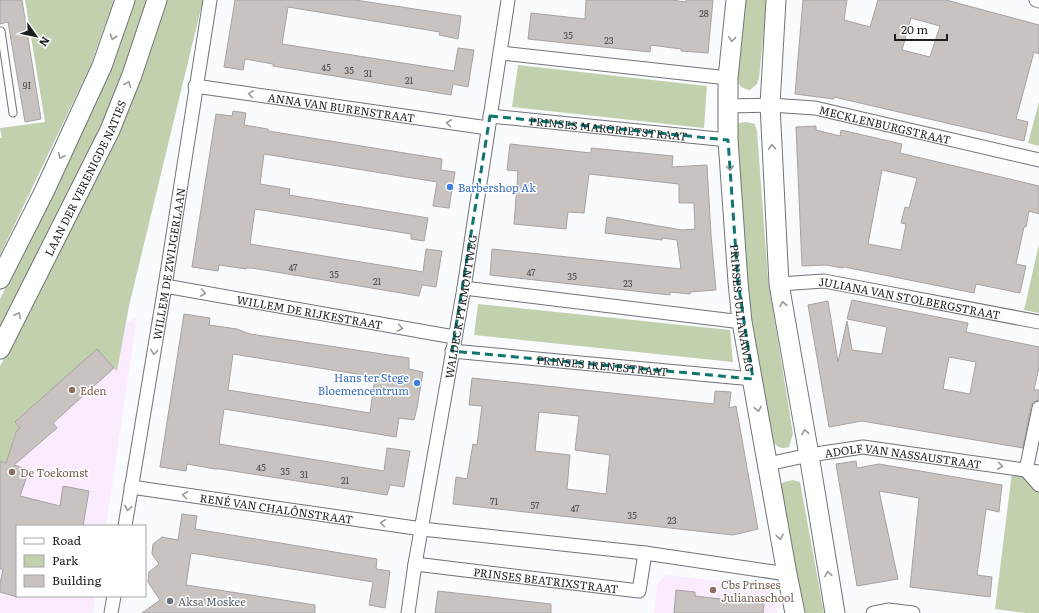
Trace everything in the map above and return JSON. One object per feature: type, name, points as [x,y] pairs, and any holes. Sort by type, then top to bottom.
[{"type":"street","points":[[0,279],[44,192],[102,66],[125,0]]},
{"type":"street","name":"LAAN DER VERENIGDE NATIES","points":[[0,350],[110,130],[132,75],[157,0]]},
{"type":"street","name":"WILLEM DE ZWIJGERLAAN","points":[[125,525],[165,286],[195,86],[210,0]]},
{"type":"street","name":"WALDECK PYRMONTWEG","points":[[408,613],[454,337],[464,288],[508,0]]},
{"type":"street","name":"PRINSES JULIANAWEG","points":[[736,0],[728,78],[728,140],[738,282],[742,322],[795,613]]},
{"type":"street","points":[[776,0],[770,105],[779,284],[810,455],[835,613]]},
{"type":"street","points":[[501,53],[728,78]]},
{"type":"street","name":"ANNA VAN BURENSTRAAT","points":[[195,86],[489,122]]},
{"type":"street","name":"MECKLENBURGSTRAAT","points":[[728,106],[770,105],[815,108],[1039,160]]},
{"type":"street","name":"PRINSES MARGRIETSTRAAT","points":[[489,122],[728,140]]},
{"type":"street","name":"JULIANA VAN STOLBERGSTRAAT","points":[[779,284],[824,281],[1039,322]]},
{"type":"street","name":"WILLEM DE RIJKESTRAAT","points":[[165,286],[454,337]]},
{"type":"street","points":[[464,288],[742,322]]},
{"type":"street","name":"PRINSES IRENESTRAAT","points":[[452,351],[752,379]]},
{"type":"street","points":[[1039,408],[1033,471],[1039,484]]},
{"type":"street","name":"ADOLF VAN NASSAUSTRAAT","points":[[768,464],[810,455],[863,447],[1033,471]]},
{"type":"street","name":"RENÉ VAN CHALÔNSTRAAT","points":[[131,487],[422,529]]},
{"type":"street","points":[[422,529],[645,553],[787,574]]},
{"type":"street","name":"PRINSES BEATRIXSTRAAT","points":[[415,564],[639,590],[645,553]]},
{"type":"street","points":[[111,613],[114,597]]},
{"type":"street","points":[[873,613],[888,610],[913,613]]},
{"type":"lane","points":[[0,32],[1,31],[13,113]]},
{"type":"highlighted area","points":[[490,116],[728,140],[738,282],[753,379],[452,351]]},
{"type":"shaded area","points":[[137,317],[106,525],[16,525],[16,597],[95,597],[93,613],[0,613],[0,443],[30,387]]},
{"type":"shaded area","name":"Cbs Prinses Julianaschool","points":[[665,575],[765,586],[774,595],[777,613],[654,613],[657,585]]},
{"type":"green space","points":[[25,0],[114,0],[90,67],[0,255],[0,138],[2,138],[0,128],[45,122]]},
{"type":"green space","points":[[133,0],[148,0],[111,105],[88,157],[0,331],[0,299],[75,149],[120,42]]},
{"type":"green space","points":[[165,0],[203,0],[129,306],[117,371],[97,350],[15,422],[20,428],[15,433],[6,463],[0,461],[0,366],[41,285]]},
{"type":"green space","points":[[743,0],[767,0],[759,78],[757,84],[750,90],[741,87],[735,78]]},
{"type":"green space","points":[[518,65],[707,86],[704,128],[512,107]]},
{"type":"green space","points":[[1039,102],[1039,146],[1028,143]]},
{"type":"green space","points":[[746,122],[755,124],[757,131],[768,279],[793,434],[789,447],[786,448],[778,447],[773,441],[745,282],[735,129],[739,123]]},
{"type":"green space","points":[[1039,244],[1039,313],[1024,310]]},
{"type":"green space","points":[[478,304],[730,330],[733,362],[474,335]]},
{"type":"green space","points":[[1012,472],[1039,477],[1039,613],[995,609]]},
{"type":"green space","points":[[793,480],[800,482],[824,613],[804,613],[780,485],[784,482]]},
{"type":"building","points":[[0,0],[22,0],[41,119],[25,122],[8,22],[0,24]]},
{"type":"building","points":[[235,0],[355,0],[461,16],[458,39],[439,35],[440,32],[288,7],[282,44],[454,71],[458,48],[474,50],[468,87],[453,84],[451,95],[273,66],[273,64],[245,59],[243,70],[224,67]]},
{"type":"building","points":[[586,0],[672,0],[686,2],[686,0],[713,0],[708,53],[681,51],[681,49],[651,45],[650,52],[528,39],[531,13],[585,19]]},
{"type":"building","points":[[803,0],[847,0],[844,20],[870,27],[878,0],[946,0],[1039,25],[1039,54],[1034,52],[1016,119],[1028,122],[1024,141],[834,97],[834,99],[795,94]],"holes":[[[911,18],[940,26],[930,57],[902,50]]]},
{"type":"building","points":[[233,111],[246,113],[244,125],[268,129],[268,131],[442,159],[441,170],[455,172],[449,208],[433,206],[437,182],[264,154],[260,184],[290,189],[289,195],[428,218],[424,241],[411,239],[411,234],[255,209],[250,244],[423,272],[426,249],[442,251],[436,287],[422,285],[419,296],[252,268],[246,269],[219,265],[218,271],[192,267],[216,114],[232,116]]},
{"type":"building","points":[[816,126],[816,130],[840,136],[841,130],[902,144],[900,153],[1039,186],[1039,214],[1029,211],[1016,264],[1026,266],[1020,293],[976,284],[974,293],[844,267],[826,265],[802,266],[796,127]],"holes":[[[882,170],[917,178],[909,208],[905,207],[901,223],[906,224],[901,250],[868,244]]]},
{"type":"building","points":[[510,144],[591,153],[591,148],[673,156],[672,167],[707,165],[716,290],[690,292],[690,294],[670,292],[670,295],[490,275],[492,249],[681,269],[677,240],[662,238],[662,240],[605,233],[607,217],[682,230],[695,229],[694,203],[679,203],[679,184],[589,174],[584,213],[568,212],[566,229],[514,224],[518,171],[507,170]]},
{"type":"building","points":[[852,300],[968,323],[966,332],[1039,347],[1039,367],[1034,390],[1039,390],[1039,400],[1033,402],[1031,406],[1023,448],[862,421],[829,427],[808,305],[828,301],[838,362],[847,321],[852,350],[882,354],[887,327],[847,319]],"holes":[[[949,357],[976,362],[970,394],[943,389]]]},
{"type":"building","points":[[184,314],[210,318],[209,325],[237,329],[250,334],[409,358],[409,369],[423,372],[414,420],[399,418],[396,437],[224,409],[219,444],[384,471],[387,448],[410,451],[404,487],[390,485],[387,495],[187,464],[186,471],[160,467]],"holes":[[[233,354],[375,377],[370,413],[228,390]]]},
{"type":"building","points":[[97,349],[114,368],[53,423],[57,428],[14,465],[29,470],[20,496],[60,506],[63,486],[89,491],[83,525],[16,525],[16,597],[0,592],[3,569],[0,569],[0,461],[6,463],[16,432],[20,428],[15,422]]},
{"type":"building","points":[[472,378],[714,404],[715,391],[731,392],[729,408],[736,406],[758,529],[733,535],[453,504],[456,477],[467,479],[473,444],[477,445],[482,406],[469,405]],"holes":[[[539,412],[579,416],[575,450],[610,455],[606,494],[567,489],[570,455],[535,451]]]},
{"type":"building","points":[[856,461],[857,468],[879,464],[1002,485],[999,512],[986,509],[977,575],[992,577],[990,597],[910,587],[919,498],[879,491],[898,579],[857,586],[836,464]]},
{"type":"building","points":[[182,514],[197,516],[195,529],[377,559],[376,569],[390,571],[385,608],[369,605],[373,582],[191,553],[186,585],[315,605],[315,613],[142,613],[160,600],[148,582],[149,572],[159,564],[152,554],[153,544],[162,537],[178,540]]},
{"type":"building","points":[[676,590],[695,592],[695,596],[764,604],[763,613],[674,613]]},
{"type":"building","points":[[438,591],[551,604],[551,613],[435,613]]},
{"type":"place","name":"Barbershop Ak","points":[[450,187]]},
{"type":"place","name":"Hans ter Stege Bloemencentrum","points":[[417,383]]},
{"type":"place","name":"Eden","points":[[72,390]]},
{"type":"place","name":"De Toekomst","points":[[12,472]]},
{"type":"place","name":"Cbs Prinses Julianaschool","points":[[713,590]]},
{"type":"place","name":"Aksa Moskee","points":[[170,601]]}]
